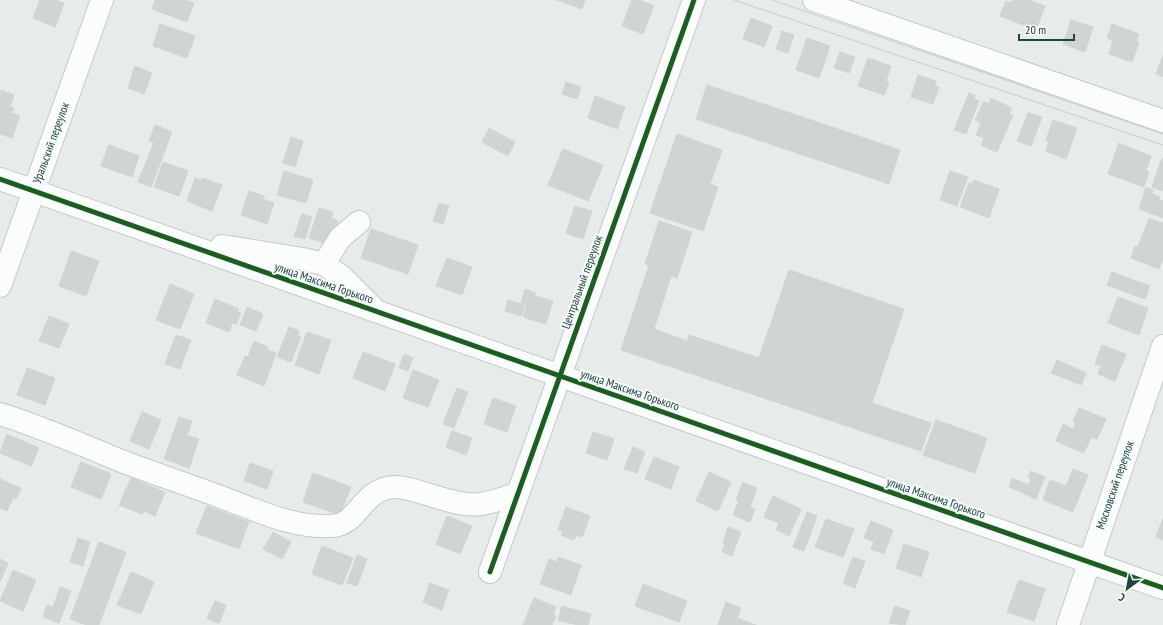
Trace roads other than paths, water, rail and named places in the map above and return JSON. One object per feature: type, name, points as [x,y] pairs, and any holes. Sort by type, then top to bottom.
[{"type":"street","name":"Уральский переулок","points":[[0,286],[102,0]]},
{"type":"street","name":"Центральный переулок","points":[[490,572],[694,0]]},
{"type":"street","points":[[814,0],[1163,121]]},
{"type":"street","name":"улица Максима Горького","points":[[0,179],[1163,588]]},
{"type":"street","points":[[324,264],[340,238],[359,222]]},
{"type":"street","points":[[175,240],[303,259],[324,264],[342,277],[377,312]]},
{"type":"street","name":"Московский переулок","points":[[1068,625],[1162,355]]},
{"type":"street","points":[[0,414],[46,429],[122,461],[259,511],[284,520],[310,526],[332,526],[344,523],[368,498],[382,489],[390,487],[406,488],[469,506],[483,505],[518,493]]},
{"type":"tram line","points":[[734,0],[1163,145]]},
{"type":"tram line","points":[[772,0],[1163,134]]}]
